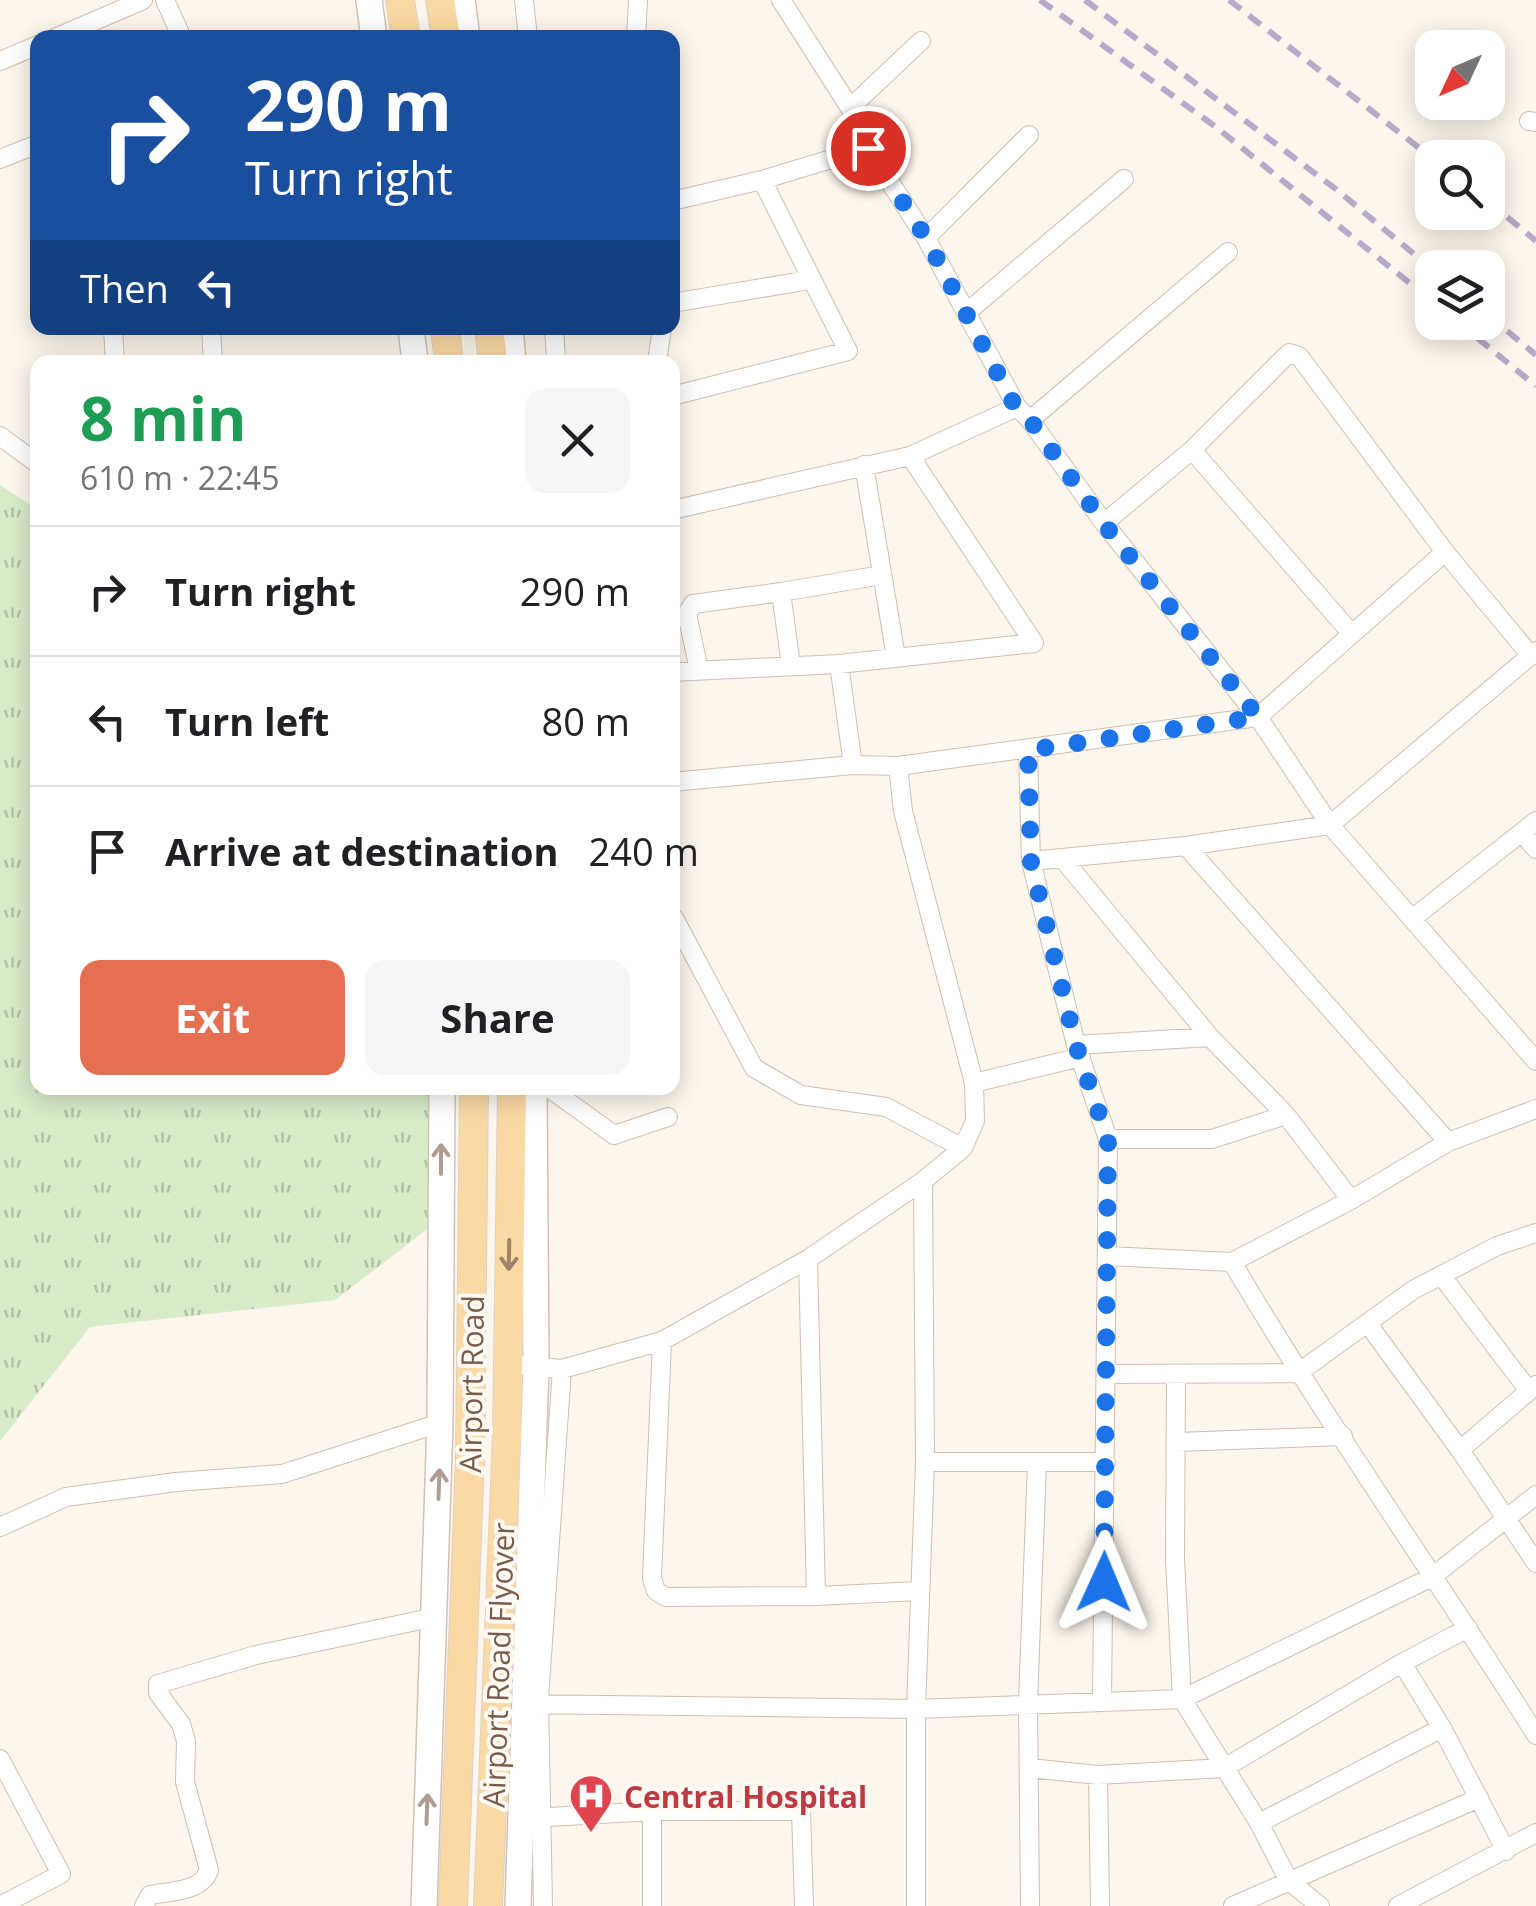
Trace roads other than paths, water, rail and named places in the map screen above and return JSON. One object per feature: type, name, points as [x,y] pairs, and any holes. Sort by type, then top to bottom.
[{"type":"main road","points":[[400,0],[405,30]]},
{"type":"main road","points":[[440,0],[445,30]]},
{"type":"main road","name":"Airport Road","points":[[451,1688],[471,1418],[474,1095]]},
{"type":"main road","name":"Airport Road Flyover","points":[[488,1906],[501,1612],[512,1095]]},
{"type":"main road","name":"Airport Road Flyover","points":[[451,1688],[453,1906]]},
{"type":"street","points":[[74,30],[143,0]]},
{"type":"street","points":[[165,0],[178,30]]},
{"type":"street","points":[[369,0],[373,30]]},
{"type":"street","points":[[462,0],[466,30]]},
{"type":"street","points":[[524,0],[527,30]]},
{"type":"street","points":[[636,30],[638,0]]},
{"type":"street","points":[[781,0],[850,108],[868,148],[926,238],[1024,414],[1104,524],[1258,717],[1330,825],[1536,1061]]},
{"type":"street","points":[[850,108],[921,41]]},
{"type":"street","points":[[0,61],[30,48]]},
{"type":"street","points":[[926,238],[1028,135]]},
{"type":"street","points":[[0,158],[30,147]]},
{"type":"street","points":[[680,200],[868,148]]},
{"type":"street","points":[[966,314],[1124,179]]},
{"type":"street","points":[[680,394],[848,351],[762,180]]},
{"type":"street","points":[[680,508],[910,456],[1024,414],[1228,252]]},
{"type":"street","points":[[680,303],[810,280]]},
{"type":"street","points":[[1031,862],[1186,846],[1330,825],[1533,653],[1446,552],[1299,356],[1289,353],[1192,450],[1104,524]]},
{"type":"street","points":[[0,436],[30,458]]},
{"type":"street","points":[[1192,450],[1351,633]]},
{"type":"street","points":[[680,671],[839,664],[1034,644],[910,456]]},
{"type":"street","points":[[864,465],[896,657]]},
{"type":"street","points":[[680,781],[854,765],[898,766],[1258,717],[1446,552]]},
{"type":"street","points":[[700,670],[687,614],[693,604],[882,575]]},
{"type":"street","points":[[780,592],[791,666]]},
{"type":"street","points":[[839,664],[854,765]]},
{"type":"street","points":[[1028,750],[1031,862],[1078,1051],[1108,1140],[1102,1701]]},
{"type":"street","points":[[507,1364],[562,1368],[662,1341],[808,1259],[963,1148],[975,1122],[974,1083],[903,811],[898,766]]},
{"type":"street","points":[[1414,918],[1529,827],[1536,849]]},
{"type":"street","points":[[1186,846],[1448,1142]]},
{"type":"street","points":[[1062,858],[1210,1037],[1286,1115],[1351,1200]]},
{"type":"street","points":[[680,929],[754,1068],[801,1094],[886,1107],[963,1148]]},
{"type":"street","points":[[974,1083],[1078,1051],[1210,1037]]},
{"type":"street","points":[[424,1906],[451,1688],[435,1617],[442,1095]]},
{"type":"street","points":[[518,1906],[531,1818],[536,1366],[534,1095]]},
{"type":"street","points":[[560,1095],[614,1135],[668,1118]]},
{"type":"street","points":[[1108,1256],[1232,1262],[1351,1200],[1448,1142],[1536,1110]]},
{"type":"street","points":[[1108,1140],[1212,1139],[1286,1115]]},
{"type":"street","points":[[916,1906],[916,1709],[926,1462],[923,1180]]},
{"type":"street","points":[[1106,1374],[1298,1373],[1413,1290],[1498,1246],[1536,1233]]},
{"type":"street","points":[[808,1259],[816,1596]]},
{"type":"street","points":[[1232,1262],[1298,1373],[1536,1735]]},
{"type":"street","points":[[1441,1274],[1532,1388],[1460,1450]]},
{"type":"street","points":[[1368,1324],[1536,1563]]},
{"type":"street","points":[[662,1341],[652,1578],[656,1590],[666,1596],[919,1591]]},
{"type":"street","points":[[532,1704],[562,1368]]},
{"type":"street","points":[[1176,1375],[1176,1559],[1182,1699],[1259,1823],[1289,1881],[1320,1906]]},
{"type":"street","points":[[0,1527],[66,1497],[176,1482],[282,1474],[440,1422]]},
{"type":"street","points":[[1177,1442],[1343,1436]]},
{"type":"street","points":[[926,1462],[1106,1462]]},
{"type":"street","points":[[1030,1906],[1028,1702],[1036,1463]]},
{"type":"street","points":[[532,1704],[916,1709],[1182,1699],[1432,1577],[1536,1495]]},
{"type":"street","points":[[144,1906],[150,1895],[198,1885],[209,1870],[185,1782],[186,1742],[181,1724],[158,1693],[158,1684],[256,1654],[435,1617]]},
{"type":"street","points":[[1030,1768],[1098,1775],[1224,1768],[1468,1628]]},
{"type":"street","points":[[1402,1663],[1442,1728],[1506,1851]]},
{"type":"street","points":[[1259,1823],[1442,1728]]},
{"type":"street","points":[[0,1759],[61,1874],[0,1906]]},
{"type":"street","points":[[1098,1775],[1100,1906]]},
{"type":"street","points":[[1233,1906],[1479,1798]]},
{"type":"street","points":[[531,1818],[652,1811],[801,1811],[804,1906]]},
{"type":"street","points":[[652,1811],[652,1906]]},
{"type":"street","points":[[531,1818],[543,1906]]},
{"type":"street","points":[[1398,1906],[1536,1833]]},
{"type":"railway","points":[[1040,0],[1216,127],[1415,287]]},
{"type":"railway","points":[[1085,0],[1337,190],[1415,255]]},
{"type":"railway","points":[[1229,0],[1415,145]]},
{"type":"railway","points":[[1505,215],[1536,241]]},
{"type":"railway","points":[[1505,329],[1536,355]]},
{"type":"railway","points":[[1480,340],[1536,386]]},
{"type":"place","name":"Central Hospital","points":[[591,1834]]}]
